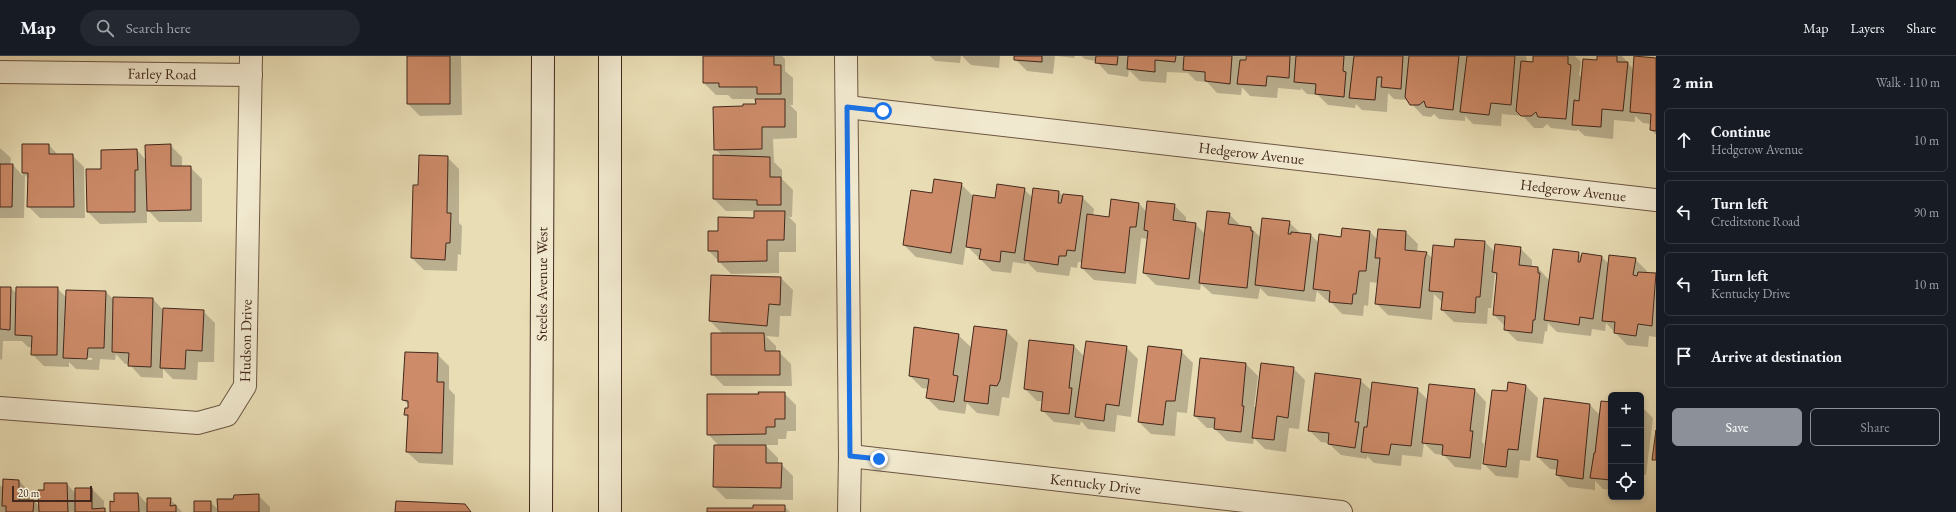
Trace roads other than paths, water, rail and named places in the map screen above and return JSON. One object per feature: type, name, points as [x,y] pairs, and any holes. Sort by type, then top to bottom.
[{"type":"street","name":"Steeles Avenue West","points":[[542,512],[543,56]]},
{"type":"street","points":[[610,56],[610,512]]},
{"type":"street","points":[[846,56],[850,456],[849,512]]},
{"type":"street","name":"Farley Road","points":[[0,72],[251,66]]},
{"type":"street","name":"Hudson Drive","points":[[0,408],[198,423],[227,415],[245,386],[251,66]]},
{"type":"street","name":"Hedgerow Avenue","points":[[847,107],[1656,200]]},
{"type":"street","name":"Kentucky Drive","points":[[850,456],[1341,512]]}]
